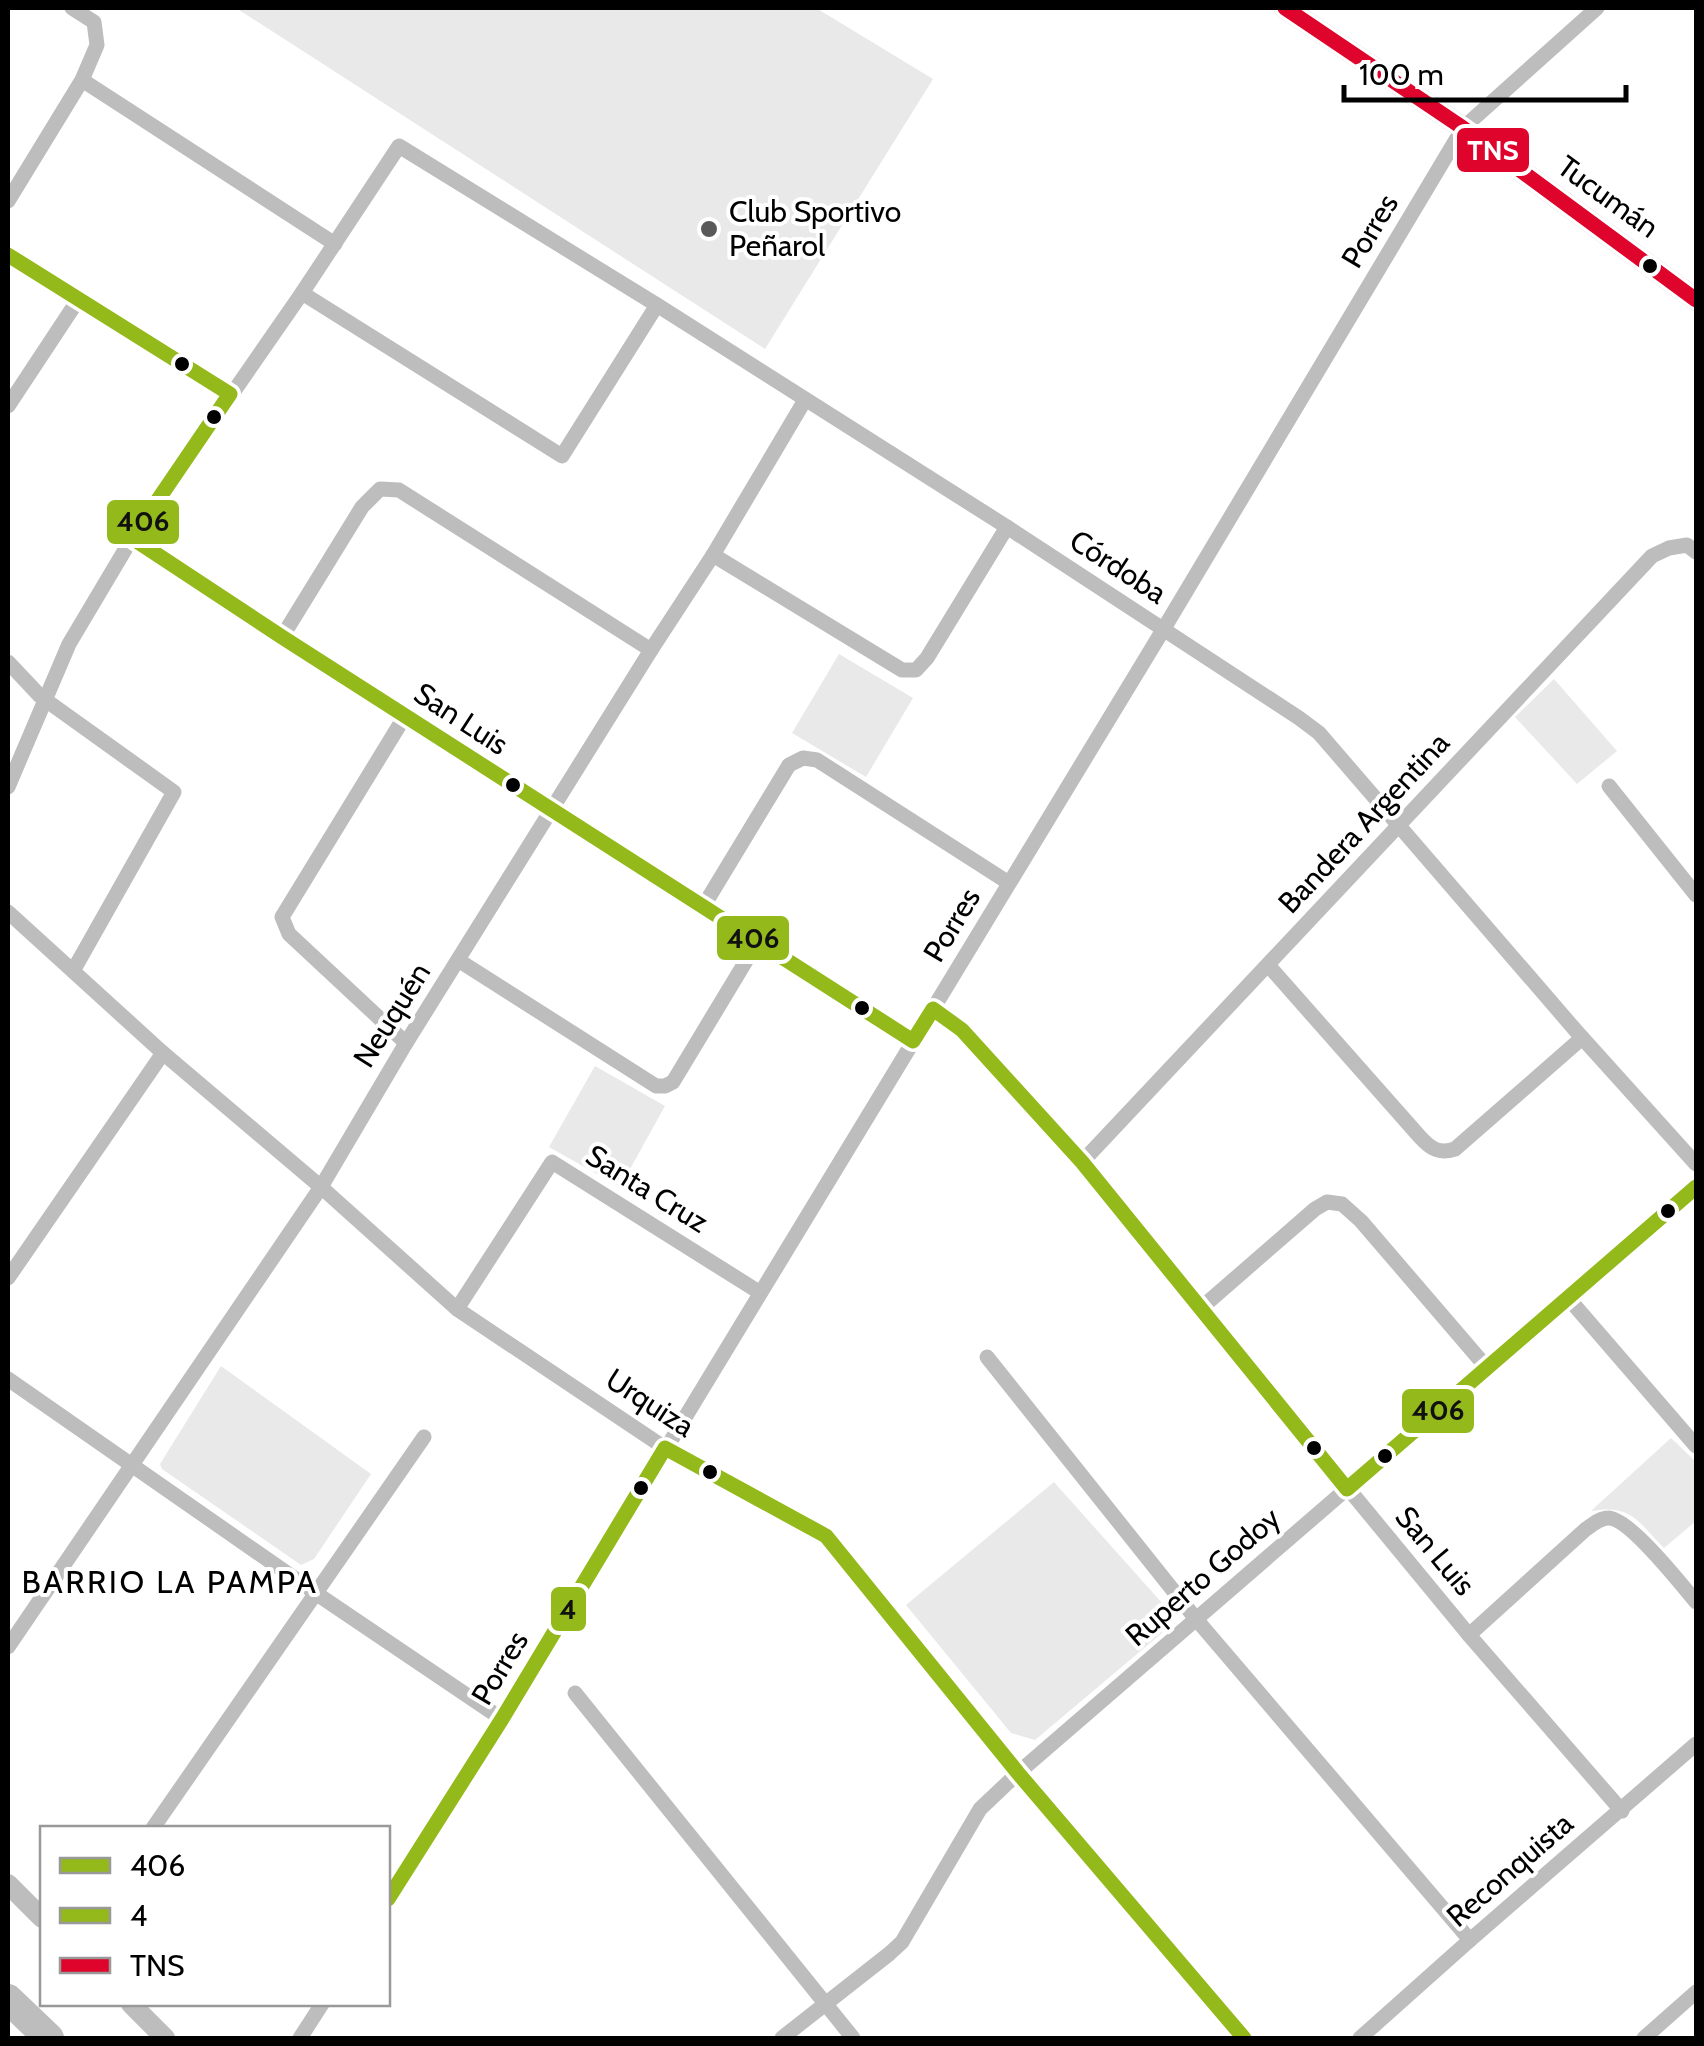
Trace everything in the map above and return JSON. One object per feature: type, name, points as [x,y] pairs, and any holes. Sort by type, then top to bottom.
[{"type":"highway","points":[[8,1999],[49,2038]]},
{"type":"main road","name":"Tucumán","points":[[1285,8],[1463,128],[1696,300]]},
{"type":"street","points":[[8,201],[82,80],[96,45],[94,22],[72,8]]},
{"type":"street","name":"Porres","points":[[390,1897],[1163,630],[1463,128],[1597,8]]},
{"type":"street","points":[[8,788],[69,644],[132,538],[335,244],[82,80]]},
{"type":"street","name":"Córdoba","points":[[335,244],[399,146],[1008,527],[1299,718],[1319,733],[1696,1164]]},
{"type":"street","points":[[8,255],[230,394]]},
{"type":"street","points":[[302,293],[562,456],[657,305]]},
{"type":"street","points":[[8,406],[78,300]]},
{"type":"street","name":"Neuquén","points":[[8,1646],[321,1187],[406,1042],[713,555],[806,400]]},
{"type":"street","points":[[282,637],[362,508],[380,489],[400,490],[650,650]]},
{"type":"street","points":[[713,555],[902,670],[916,670],[1008,527]]},
{"type":"street","name":"San Luis","points":[[132,538],[913,1041]]},
{"type":"street","name":"Bandera Argentina","points":[[1082,1162],[1652,556],[1687,545],[1696,552]]},
{"type":"street","points":[[8,662],[46,700],[174,792],[73,970]]},
{"type":"street","points":[[405,716],[282,918],[290,934],[406,1042]]},
{"type":"street","points":[[703,906],[789,766],[803,758],[817,760],[1009,883]]},
{"type":"street","points":[[1609,786],[1696,895]]},
{"type":"street","name":"Urquiza","points":[[8,912],[458,1309],[665,1448],[826,1536],[1018,1774],[1244,2038]]},
{"type":"street","points":[[458,960],[656,1086],[666,1086],[673,1082],[758,941]]},
{"type":"street","points":[[1268,965],[1429,1147],[1442,1153],[1455,1149],[1582,1038]]},
{"type":"street","name":"San Luis","points":[[933,1009],[962,1030],[1082,1162],[1347,1489],[1622,1810]]},
{"type":"street","points":[[8,1278],[164,1053]]},
{"type":"street","name":"Santa Cruz","points":[[458,1309],[552,1162],[759,1292]]},
{"type":"street","name":"Ruperto Godoy","points":[[782,2038],[902,1942],[980,1809],[1696,1187]]},
{"type":"street","points":[[1200,1310],[1316,1209],[1327,1202],[1342,1204],[1488,1369]]},
{"type":"street","points":[[1568,1299],[1696,1446]]},
{"type":"street","points":[[987,1357],[1196,1619],[1470,1940]]},
{"type":"street","points":[[8,1379],[502,1719]]},
{"type":"street","points":[[154,1826],[424,1436]]},
{"type":"street","points":[[1469,1635],[1586,1529],[1608,1518],[1634,1532],[1696,1602]]},
{"type":"street","points":[[575,1693],[854,2038]]},
{"type":"street","name":"Reconquista","points":[[1360,2038],[1696,1744]]},
{"type":"street","points":[[8,1884],[40,1916]]},
{"type":"street","points":[[1644,2038],[1696,1992]]},
{"type":"street","points":[[133,2006],[164,2038]]},
{"type":"street","points":[[300,2038],[321,2006]]},
{"type":"shaded area","name":"Club Sportivo Peñarol","points":[[236,8],[816,8],[933,79],[765,349]]},
{"type":"shaded area","points":[[839,654],[913,698],[866,777],[792,733]]},
{"type":"shaded area","points":[[1554,679],[1617,751],[1577,784],[1515,717]]},
{"type":"shaded area","points":[[595,1066],[665,1106],[620,1187],[549,1147]]},
{"type":"shaded area","points":[[221,1366],[371,1474],[314,1559],[301,1565],[162,1469],[160,1464]]},
{"type":"shaded area","points":[[1671,1438],[1696,1462],[1696,1521],[1664,1548],[1633,1517],[1616,1510],[1591,1511]]},
{"type":"shaded area","points":[[1054,1482],[1162,1603],[1162,1633],[1035,1740],[1011,1733],[906,1605]]},
{"type":"transit line","name":"TNS","points":[[1285,8],[1463,128],[1696,300]]},
{"type":"transit line","name":"406","points":[[8,255],[230,394],[132,538],[913,1041],[933,1009],[962,1030],[1082,1162],[1347,1489],[1696,1187]]},
{"type":"transit line","name":"4","points":[[390,1896],[665,1448],[826,1536],[1018,1773],[1244,2038]]},
{"type":"place","name":"Club Sportivo Peñarol","points":[[709,229]]},
{"type":"district","name":"BARRIO LA PAMPA","points":[[170,1582]]}]
